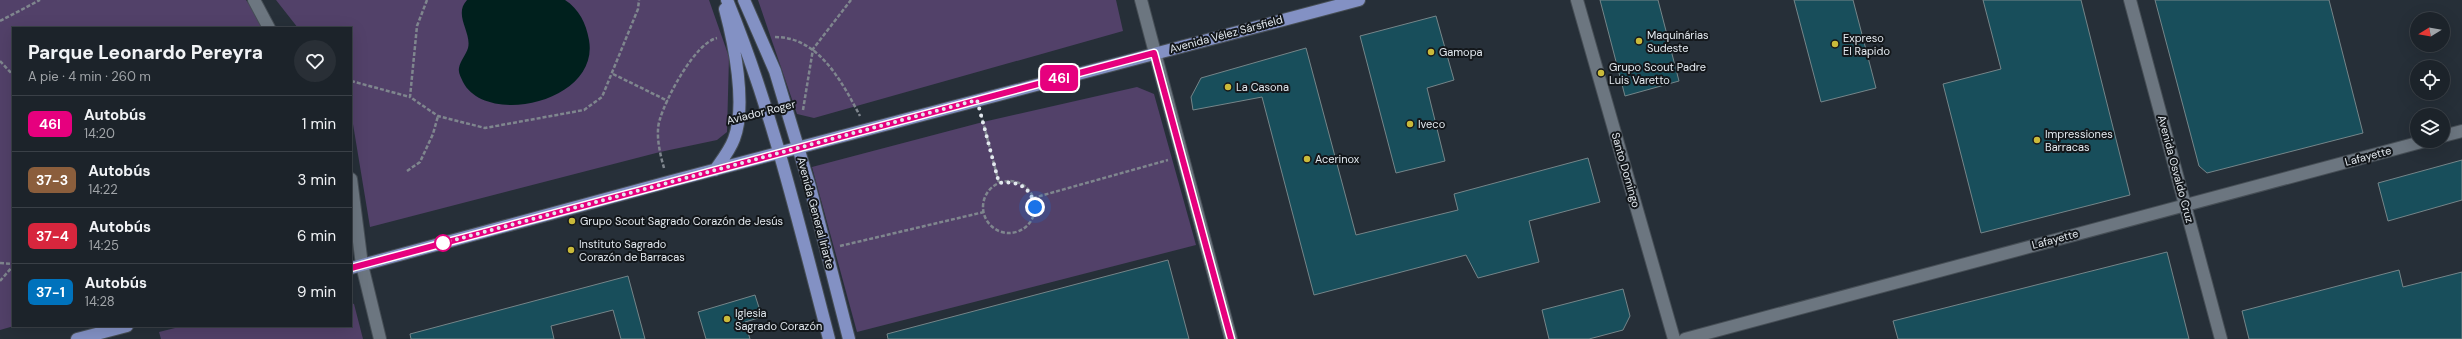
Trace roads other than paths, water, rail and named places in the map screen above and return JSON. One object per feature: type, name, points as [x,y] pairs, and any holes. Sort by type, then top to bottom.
[{"type":"main road","points":[[715,170],[728,151],[738,126],[738,90],[730,35],[722,0]]},
{"type":"main road","name":"Avenida General Iriarte","points":[[727,0],[741,33],[779,152],[829,339]]},
{"type":"main road","name":"Avenida General Iriarte","points":[[744,0],[775,71],[798,147],[849,339]]},
{"type":"main road","name":"Avenida Vélez Sársfield","points":[[357,266],[779,152],[1358,0]]},
{"type":"main road","points":[[77,339],[123,327]]},
{"type":"street","points":[[254,0],[268,27]]},
{"type":"street","points":[[1141,0],[1231,339]]},
{"type":"street","name":"Santo Domingo","points":[[1577,0],[1674,339]]},
{"type":"street","name":"Avenida Osvaldo Cruz","points":[[2130,0],[2221,339]]},
{"type":"street","points":[[2450,134],[2462,131]]},
{"type":"street","name":"Lafayette","points":[[1685,339],[2410,145]]},
{"type":"street","points":[[352,193],[357,266],[380,339]]},
{"type":"place","name":"Maquinárias Sudeste","points":[[1639,41]]},
{"type":"place","name":"Expreso El Rapido","points":[[1835,44]]},
{"type":"place","name":"Gamopa","points":[[1431,52]]},
{"type":"place","name":"Grupo Scout Padre Luis Varetto","points":[[1601,73]]},
{"type":"place","name":"La Casona","points":[[1228,87]]},
{"type":"place","name":"Iveco","points":[[1410,124]]},
{"type":"place","name":"Impressiones Barracas","points":[[2037,140]]},
{"type":"place","name":"Acerinox","points":[[1307,159]]},
{"type":"place","name":"Grupo Scout Sagrado Corazón de Jesús","points":[[572,221]]},
{"type":"place","name":"Instituto Sagrado Corazón de Barracas","points":[[571,250]]},
{"type":"place","name":"Iglesia Sagrado Corazón","points":[[727,319]]}]
